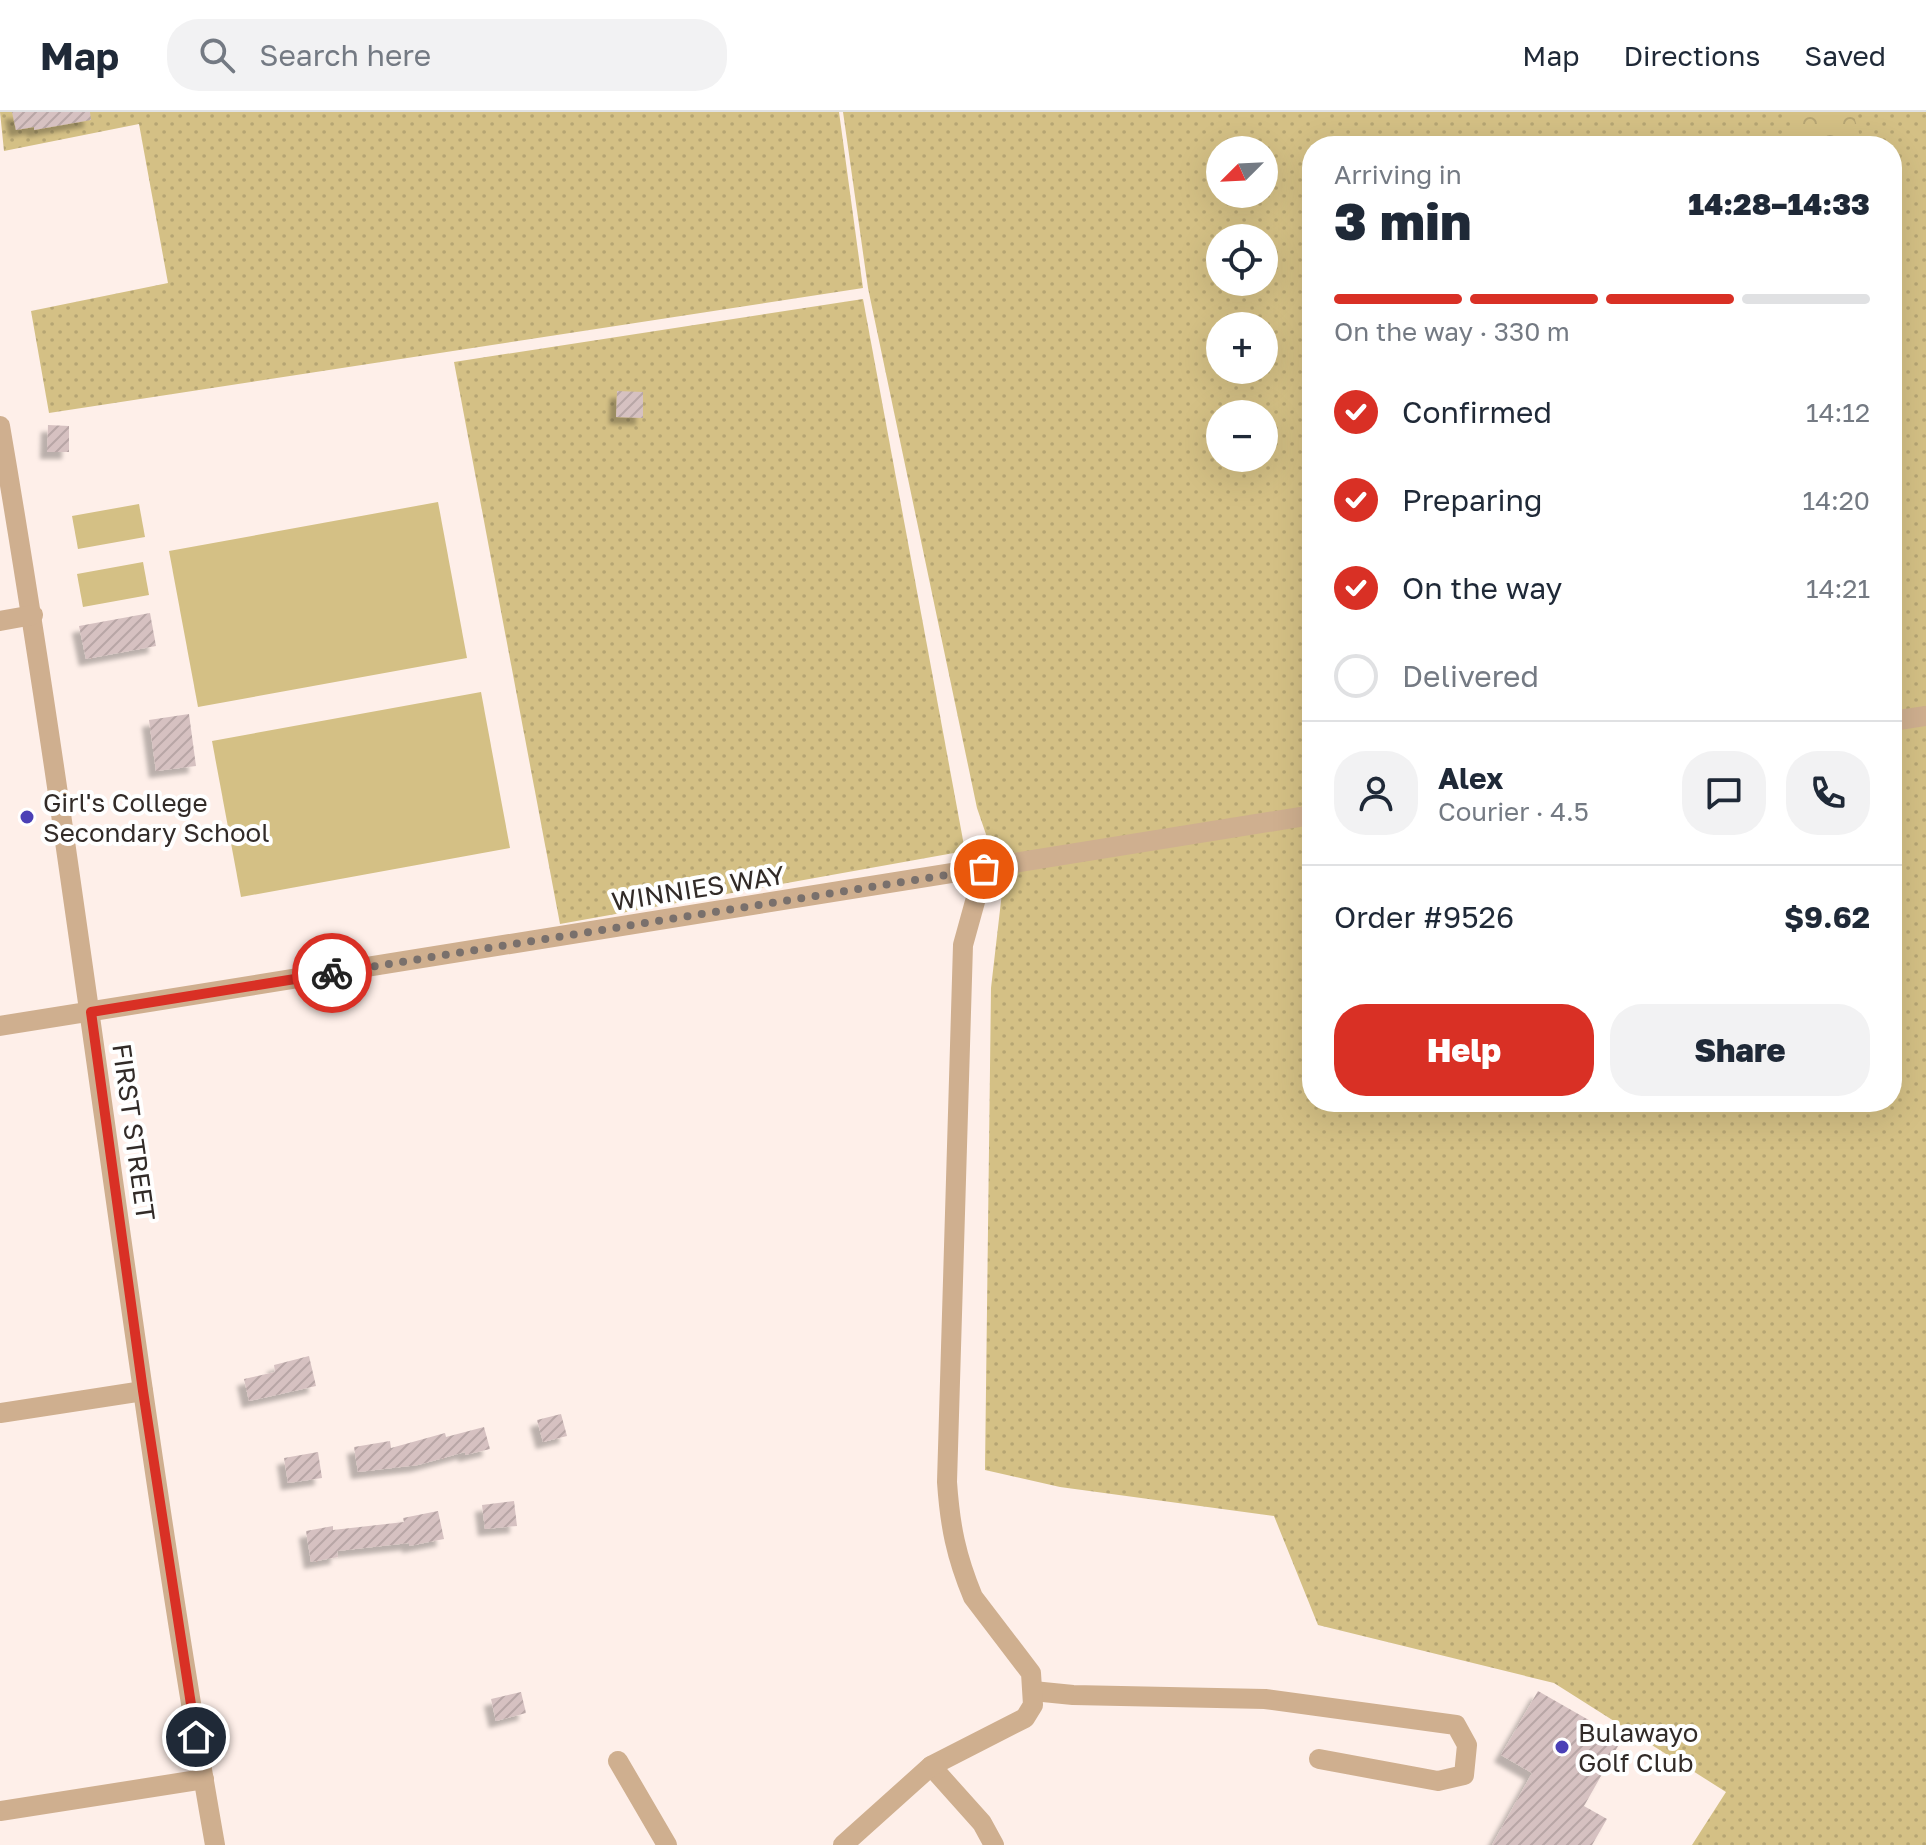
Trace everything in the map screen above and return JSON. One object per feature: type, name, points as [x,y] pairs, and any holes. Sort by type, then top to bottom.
[{"type":"street","name":"FIRST STREET","points":[[0,426],[33,615],[143,1391],[215,1845]]},
{"type":"street","points":[[0,621],[33,615]]},
{"type":"street","points":[[1902,720],[1926,716]]},
{"type":"street","name":"WINNIES WAY","points":[[0,1026],[1302,817]]},
{"type":"street","points":[[843,1845],[931,1766],[1025,1718],[1033,1705],[1031,1673],[973,1597],[968,1585],[951,1531],[947,1482],[963,945],[984,869]]},
{"type":"street","points":[[0,1413],[143,1391]]},
{"type":"street","points":[[1033,1691],[1073,1695],[1265,1699],[1456,1725],[1467,1745],[1464,1775],[1438,1781],[1319,1759]]},
{"type":"street","points":[[618,1761],[667,1845]]},
{"type":"street","points":[[931,1766],[982,1823],[994,1845]]},
{"type":"street","points":[[0,1811],[204,1779]]},
{"type":"green space","points":[[0,112],[839,112],[863,288],[49,413],[31,311],[168,283],[139,124],[4,151]]},
{"type":"green space","points":[[843,112],[1926,112],[1926,1845],[1692,1845],[1726,1792],[1554,1683],[1318,1625],[1274,1516],[1060,1487],[985,1470],[991,988],[1003,884],[977,808],[868,288]]},
{"type":"green space","points":[[1787,112],[1855,112],[1860,136],[1794,136]]},
{"type":"green space","points":[[863,299],[965,851],[560,924],[454,362]]},
{"type":"green space","points":[[438,502],[467,658],[198,707],[169,551]]},
{"type":"green space","points":[[139,504],[145,537],[78,549],[72,516]]},
{"type":"green space","points":[[143,562],[149,595],[83,607],[77,574]]},
{"type":"green space","points":[[481,692],[510,848],[241,897],[212,741]]},
{"type":"building","points":[[12,112],[90,112],[91,120],[16,130]]},
{"type":"building","points":[[617,391],[643,392],[643,418],[616,417]]},
{"type":"building","points":[[48,425],[69,426],[69,452],[47,452]]},
{"type":"building","points":[[150,613],[156,646],[86,659],[79,626]]},
{"type":"building","points":[[189,714],[196,766],[156,771],[149,720]]},
{"type":"building","points":[[309,1356],[316,1386],[249,1401],[244,1379],[275,1372],[274,1365]]},
{"type":"building","points":[[561,1414],[567,1436],[543,1442],[537,1420]]},
{"type":"building","points":[[484,1427],[490,1449],[465,1455],[465,1452],[418,1465],[358,1472],[354,1447],[390,1441],[391,1448],[445,1433],[446,1437]]},
{"type":"building","points":[[318,1452],[322,1478],[288,1483],[284,1458]]},
{"type":"building","points":[[514,1501],[517,1526],[485,1529],[482,1505]]},
{"type":"building","points":[[438,1511],[444,1539],[409,1546],[409,1543],[337,1551],[338,1557],[311,1562],[306,1531],[333,1526],[333,1530],[404,1522],[403,1518]]},
{"type":"building","points":[[1538,1691],[1622,1739],[1584,1806],[1607,1819],[1592,1845],[1492,1845],[1532,1773],[1501,1755]]},
{"type":"building","points":[[521,1692],[526,1713],[496,1721],[491,1699]]},
{"type":"way so far","points":[[332,973],[984,869]]},
{"type":"place","name":"Girl's College Secondary School","points":[[27,817]]},
{"type":"place","name":"Bulawayo Golf Club","points":[[1562,1747]]},
{"type":"route","points":[[196,1737],[143,1391],[91,1012],[332,973]]}]
